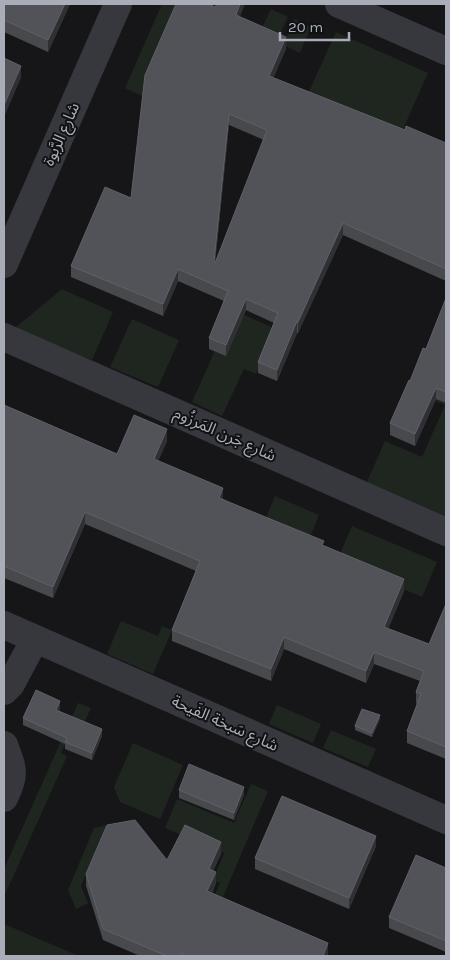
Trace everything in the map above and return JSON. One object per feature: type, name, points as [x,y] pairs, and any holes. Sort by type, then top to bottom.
[{"type":"street","name":"شارع الرَّبوة","points":[[4,264],[118,4]]},
{"type":"street","points":[[338,4],[446,51]]},
{"type":"street","name":"شارع جَرن المَرزُوم","points":[[4,337],[446,532]]},
{"type":"street","name":"شارع سَبخة الفَيحة","points":[[4,625],[446,820]]},
{"type":"street","points":[[4,690],[11,684],[35,639]]},
{"type":"street","points":[[4,745],[12,775],[12,781],[4,798]]},
{"type":"shaded area","points":[[156,4],[196,4],[144,97],[125,88],[161,6]]},
{"type":"shaded area","points":[[271,9],[288,17],[276,42],[259,34]]},
{"type":"shaded area","points":[[294,19],[311,27],[300,53],[283,45]]},
{"type":"shaded area","points":[[336,32],[428,73],[399,138],[307,96]]},
{"type":"shaded area","points":[[62,289],[113,312],[92,360],[15,328]]},
{"type":"shaded area","points":[[233,310],[276,329],[256,374],[244,369],[222,416],[192,402]]},
{"type":"shaded area","points":[[132,319],[179,340],[158,387],[110,367]]},
{"type":"shaded area","points":[[446,349],[446,519],[366,484],[385,441],[422,457],[445,405],[412,391]]},
{"type":"shaded area","points":[[275,496],[319,515],[307,544],[263,525]]},
{"type":"shaded area","points":[[352,526],[437,562],[422,597],[337,561]]},
{"type":"shaded area","points":[[121,621],[158,636],[162,626],[172,630],[153,674],[107,654]]},
{"type":"shaded area","points":[[78,703],[91,708],[83,725],[75,722],[61,753],[67,756],[4,897],[4,869]]},
{"type":"shaded area","points":[[277,705],[321,724],[313,743],[269,724]]},
{"type":"shaded area","points":[[331,730],[376,749],[368,767],[323,748]]},
{"type":"shaded area","points":[[133,743],[183,765],[160,819],[120,802],[114,787]]},
{"type":"shaded area","points":[[251,784],[268,791],[198,956],[188,956],[220,883],[213,880],[224,853],[165,828],[177,799],[234,823]]},
{"type":"shaded area","points":[[116,823],[105,833],[81,886],[88,903],[76,909],[68,890],[94,828]]},
{"type":"shaded area","points":[[4,924],[79,956],[4,956]]},
{"type":"building","points":[[4,4],[65,4],[48,40],[4,20]]},
{"type":"building","points":[[176,4],[209,4],[215,7],[217,4],[240,4],[236,15],[286,37],[269,76],[405,130],[406,126],[446,143],[446,269],[343,223],[297,321],[277,370],[258,362],[278,313],[246,299],[226,345],[209,338],[228,291],[178,269],[163,304],[71,266],[105,187],[131,198],[145,75]],"holes":[[[229,114],[267,130],[215,263]]]},
{"type":"building","points":[[4,58],[21,66],[4,105]]},
{"type":"building","points":[[446,298],[446,392],[436,388],[415,434],[390,423],[423,348],[426,349]]},
{"type":"building","points":[[4,405],[117,454],[134,415],[167,429],[154,459],[223,488],[219,498],[324,541],[322,545],[404,579],[384,627],[429,644],[446,604],[446,747],[407,731],[421,694],[416,692],[424,671],[374,652],[366,671],[284,637],[271,669],[172,630],[200,561],[85,512],[53,587],[4,566]]},
{"type":"building","points":[[36,690],[60,701],[56,710],[102,729],[92,753],[65,742],[67,738],[23,718]]},
{"type":"building","points":[[362,709],[380,715],[372,733],[355,726]]},
{"type":"building","points":[[189,764],[244,787],[234,813],[179,790]]},
{"type":"building","points":[[282,796],[376,836],[349,898],[255,858]]},
{"type":"building","points":[[135,820],[167,860],[185,825],[221,842],[209,869],[216,872],[207,891],[328,943],[323,956],[187,956],[181,953],[180,956],[167,956],[103,929],[86,874],[107,825]]},
{"type":"building","points":[[416,855],[446,868],[446,941],[389,917]]}]
